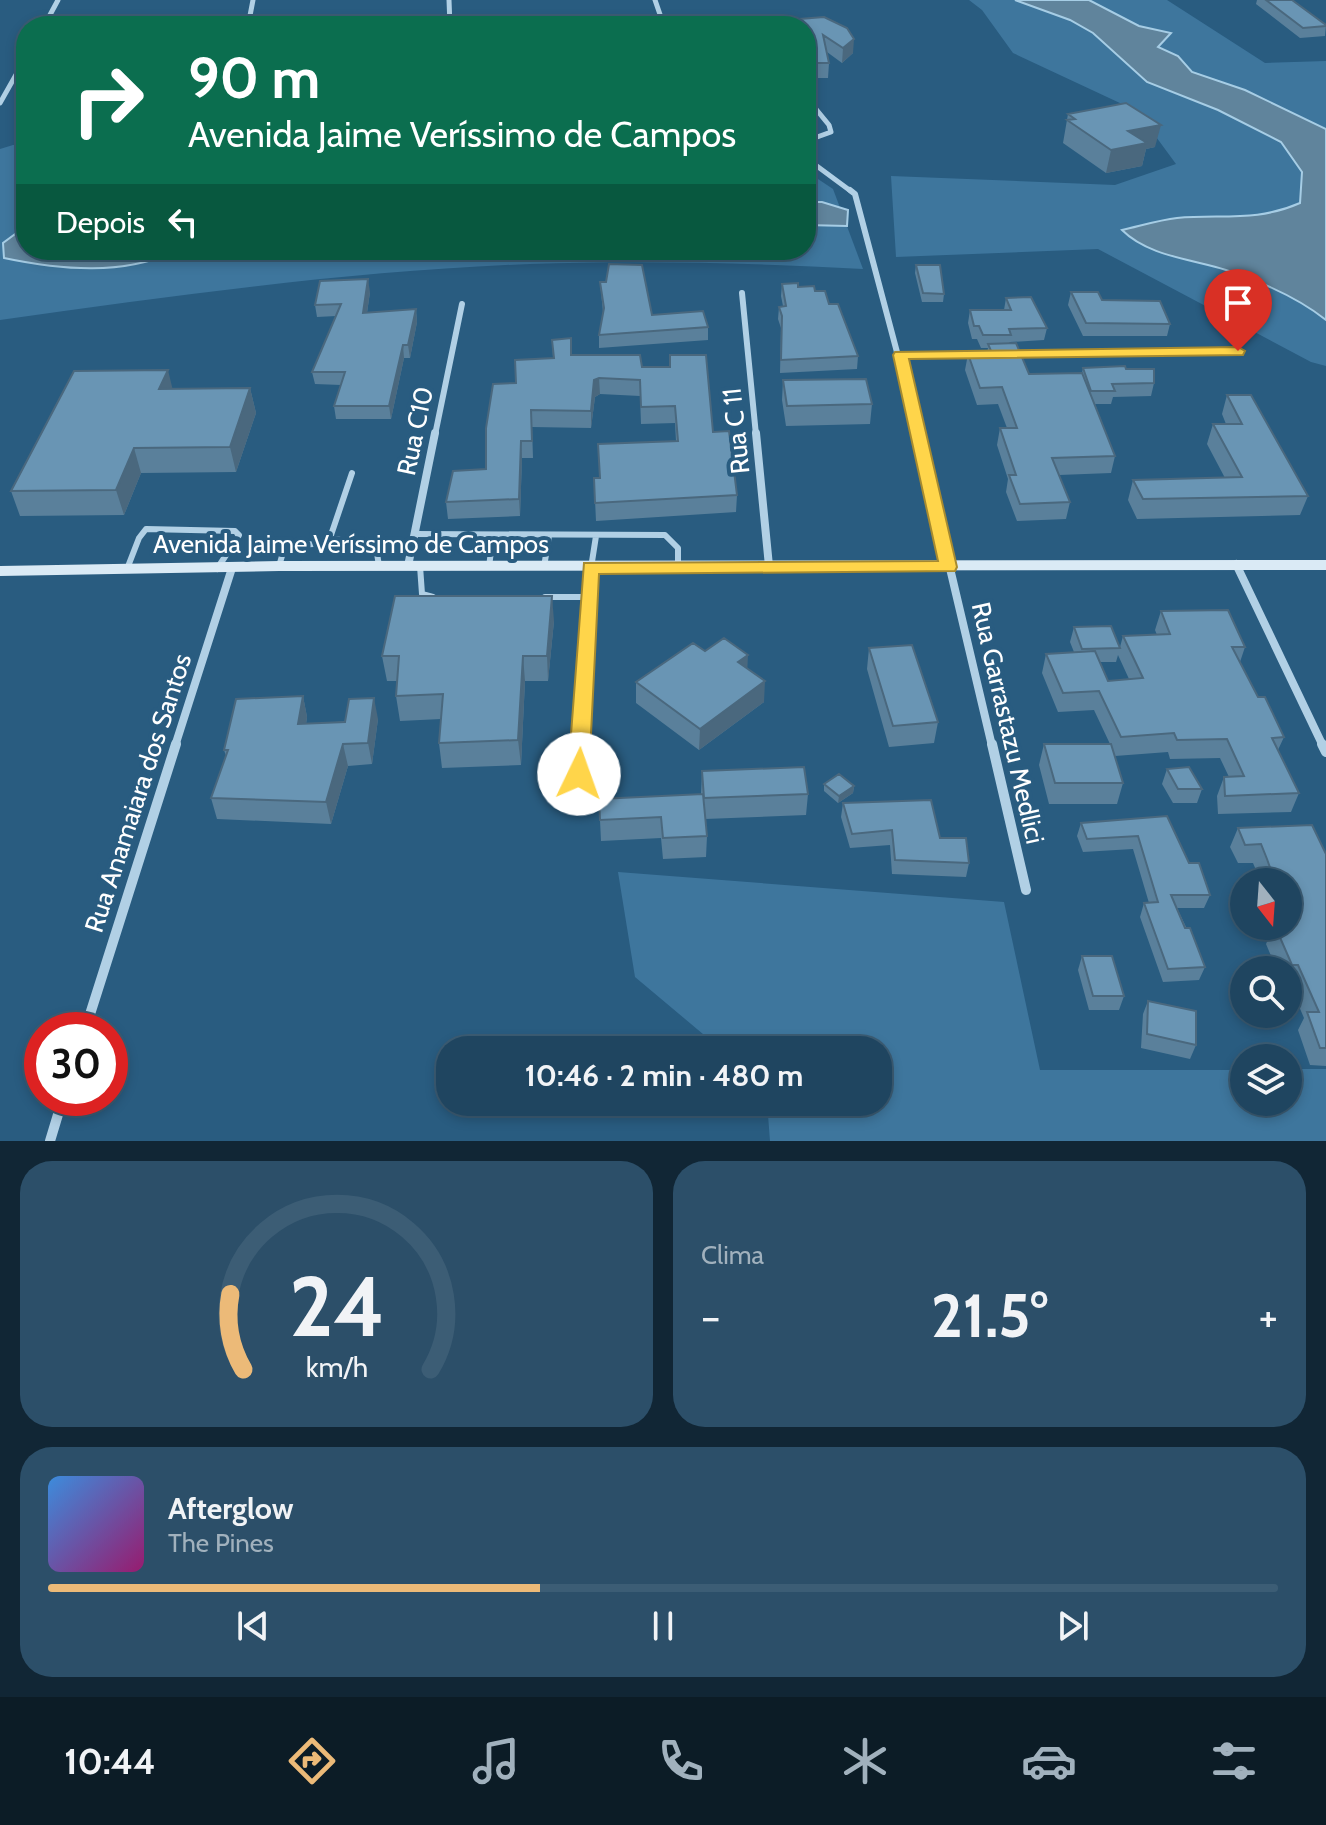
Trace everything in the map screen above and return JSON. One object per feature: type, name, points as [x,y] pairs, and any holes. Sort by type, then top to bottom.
[{"type":"street","points":[[0,103],[16,75]]},
{"type":"street","points":[[816,109],[831,132],[816,137]]},
{"type":"street","name":"Rua Garrastazu Medlici","points":[[816,164],[855,194],[900,355],[1026,890]]},
{"type":"street","name":"Rua C 11","points":[[742,293],[769,566]]},
{"type":"street","name":"Rua C10","points":[[414,566],[414,534],[462,304]]},
{"type":"street","points":[[1008,354],[1238,351]]},
{"type":"street","points":[[900,355],[992,354]]},
{"type":"street","points":[[1236,564],[1326,752]]},
{"type":"street","name":"Avenida Jaime Veríssimo de Campos","points":[[0,571],[279,566],[1326,565]]},
{"type":"street","name":"Rua Anamaiara dos Santos","points":[[90,1012],[225,568]]},
{"type":"street","points":[[579,774],[591,568]]},
{"type":"street","points":[[50,1141],[58,1116]]},
{"type":"lane","points":[[328,539],[334,531],[352,473]]},
{"type":"lane","points":[[126,570],[146,529],[235,531],[239,533],[225,568]]},
{"type":"lane","points":[[414,534],[665,535],[674,539],[679,547],[678,567]]},
{"type":"lane","points":[[489,567],[493,535]]},
{"type":"lane","points":[[544,567],[549,536]]},
{"type":"lane","points":[[591,568],[596,536]]},
{"type":"lane","points":[[279,566],[285,546],[313,544],[328,539],[370,542],[376,547],[379,566]]},
{"type":"lane","points":[[414,566],[422,594],[445,597]]},
{"type":"lane","points":[[540,597],[588,597]]},
{"type":"shaded area","points":[[969,0],[1167,0],[1265,63],[1326,61],[1326,366],[1311,362],[1098,249],[896,257],[891,176],[1115,185],[1176,164],[1137,111],[1013,53],[982,10]]},
{"type":"shaded area","points":[[1015,0],[1089,0],[1139,26],[1171,33],[1158,47],[1178,56],[1192,72],[1245,90],[1326,129],[1326,320],[1266,285],[1226,270],[1157,251],[1132,239],[1122,230],[1177,218],[1269,213],[1300,203],[1302,172],[1281,142],[1218,110],[1147,82],[1093,33],[1070,20]]},
{"type":"shaded area","points":[[16,145],[16,260],[816,260],[816,178],[833,189],[863,269],[654,262],[463,267],[264,285],[0,320],[0,149]]},
{"type":"shaded area","points":[[816,202],[848,210],[847,226],[816,225]]},
{"type":"shaded area","points":[[16,233],[16,260],[4,258],[3,243]]},
{"type":"shaded area","points":[[17,260],[151,260],[115,267],[48,265]]},
{"type":"shaded area","points":[[618,872],[1004,902],[1040,1070],[1230,1070],[1230,1116],[1302,1116],[1302,1069],[1326,1069],[1326,1141],[770,1141],[768,1116],[892,1116],[892,1036],[705,1036],[635,977]]},
{"type":"building","points":[[1266,0],[1292,0],[1326,26],[1303,28]]},
{"type":"building","points":[[824,17],[847,28],[854,39],[843,48],[823,35],[829,63],[816,63],[816,18]]},
{"type":"building","points":[[1126,103],[1161,125],[1128,131],[1147,143],[1111,150],[1067,120],[1075,119],[1068,114]]},
{"type":"building","points":[[609,264],[642,265],[652,315],[703,311],[708,327],[599,335],[604,308],[600,282],[606,282]]},
{"type":"building","points":[[916,265],[940,265],[944,294],[923,293]]},
{"type":"building","points":[[368,279],[363,313],[416,309],[408,345],[403,345],[389,406],[334,406],[345,372],[312,372],[341,304],[315,305],[320,281]]},
{"type":"building","points":[[798,283],[798,287],[814,286],[815,291],[825,291],[829,304],[838,304],[858,356],[781,360],[782,316],[779,307],[786,306],[782,284]]},
{"type":"building","points":[[1071,292],[1098,292],[1102,300],[1160,301],[1170,324],[1086,323]]},
{"type":"building","points":[[1031,297],[1047,328],[1009,329],[1011,335],[983,335],[979,326],[974,326],[970,310],[1011,310],[1006,298]]},
{"type":"building","points":[[571,338],[571,355],[640,355],[642,367],[670,367],[670,355],[706,355],[713,432],[729,431],[737,495],[595,503],[594,478],[600,478],[598,444],[678,441],[675,406],[641,407],[640,380],[599,378],[594,380],[591,411],[531,410],[532,441],[521,441],[519,499],[446,502],[453,471],[486,469],[486,428],[493,384],[516,383],[515,360],[554,358],[552,340]]},
{"type":"building","points":[[1016,343],[1029,374],[1082,373],[1115,456],[1052,458],[1070,502],[1020,504],[1009,475],[1016,475],[1000,428],[1017,428],[1002,387],[980,388],[968,354],[992,353],[988,344]]},
{"type":"building","points":[[1125,366],[1126,369],[1154,369],[1154,383],[1112,384],[1115,391],[1091,391],[1083,368]]},
{"type":"building","points":[[168,370],[159,389],[250,388],[230,447],[134,448],[116,490],[11,491],[74,371]]},
{"type":"building","points":[[866,379],[872,404],[787,406],[783,380]]},
{"type":"building","points":[[1227,395],[1251,395],[1308,496],[1143,499],[1133,480],[1242,477],[1213,424],[1242,424]]},
{"type":"building","points":[[395,596],[552,596],[547,656],[523,656],[518,740],[439,743],[443,694],[396,696],[399,656],[382,656]]},
{"type":"building","points":[[1228,610],[1245,647],[1232,647],[1258,697],[1265,697],[1284,737],[1272,738],[1299,793],[1225,796],[1224,777],[1244,776],[1227,739],[1177,740],[1174,733],[1121,737],[1099,691],[1063,693],[1046,654],[1095,651],[1108,681],[1143,678],[1123,636],[1170,634],[1161,611]]},
{"type":"building","points":[[1111,626],[1120,648],[1082,649],[1074,627]]},
{"type":"building","points":[[724,638],[748,655],[738,662],[765,681],[700,729],[636,682],[693,643],[705,651]]},
{"type":"building","points":[[912,645],[938,722],[893,726],[869,648]]},
{"type":"building","points":[[303,696],[298,724],[345,722],[349,699],[374,698],[368,743],[343,744],[326,802],[211,798],[228,750],[224,750],[236,699]]},
{"type":"building","points":[[1044,744],[1111,744],[1123,783],[1055,783]]},
{"type":"building","points":[[804,767],[808,794],[704,798],[702,771]]},
{"type":"building","points":[[1189,767],[1202,789],[1178,789],[1167,769]]},
{"type":"building","points":[[839,774],[854,786],[839,796],[824,784]]},
{"type":"building","points":[[703,794],[707,836],[663,838],[661,817],[600,820],[599,799]]},
{"type":"building","points":[[931,800],[940,838],[966,838],[969,863],[895,860],[892,830],[852,834],[843,803]]},
{"type":"building","points":[[1167,816],[1189,863],[1199,863],[1210,895],[1171,895],[1185,928],[1190,928],[1205,967],[1168,969],[1144,903],[1158,902],[1138,836],[1087,839],[1081,823]]},
{"type":"building","points":[[1312,825],[1326,854],[1326,1048],[1320,1048],[1307,1012],[1319,1012],[1302,974],[1302,956],[1288,956],[1281,940],[1302,940],[1302,868],[1270,868],[1261,844],[1245,845],[1238,828]]},
{"type":"building","points":[[1082,956],[1112,956],[1124,996],[1093,996]]},
{"type":"building","points":[[1148,1001],[1196,1011],[1196,1045],[1147,1034]]},
{"type":"route","points":[[579,774],[591,568],[948,567],[900,355],[1238,351]]}]
